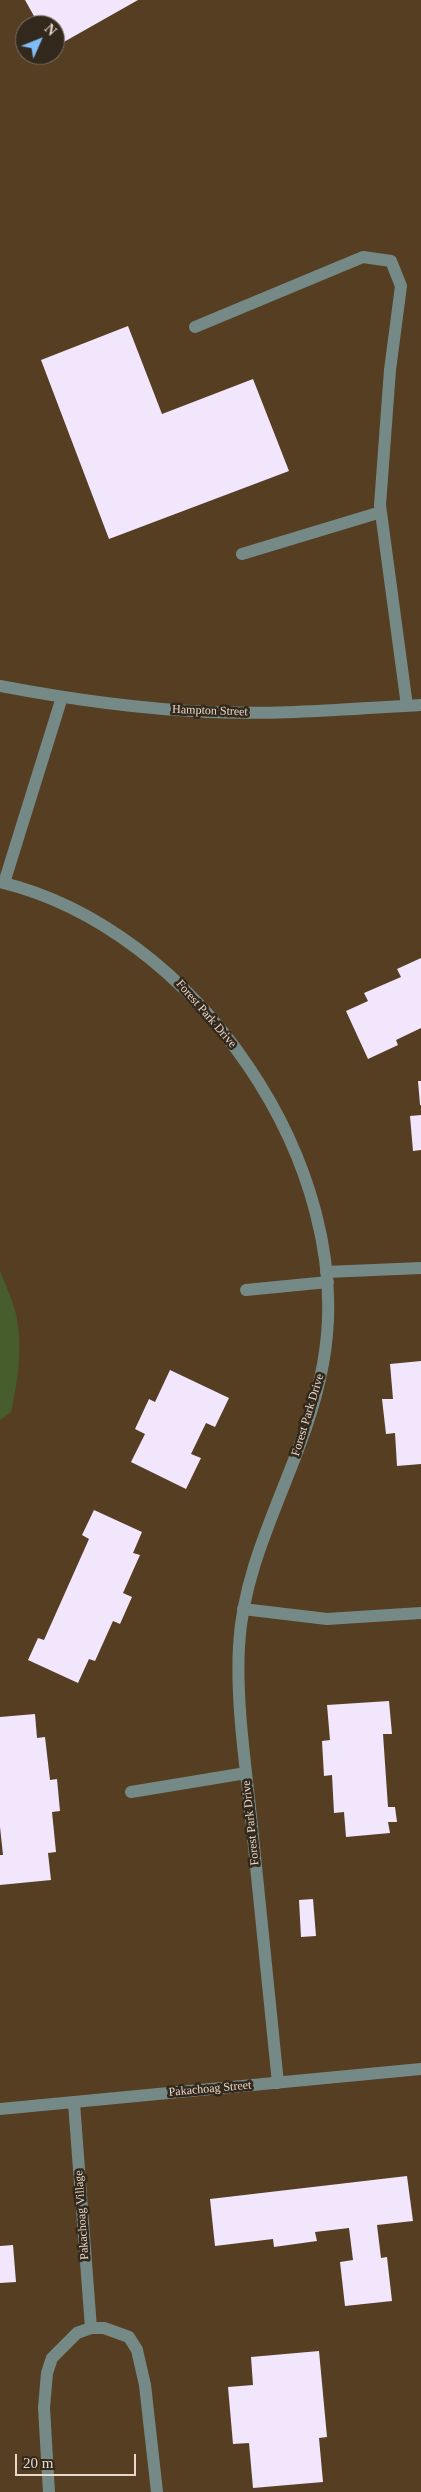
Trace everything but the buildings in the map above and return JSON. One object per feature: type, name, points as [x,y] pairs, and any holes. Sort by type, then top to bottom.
[{"type":"street","points":[[195,327],[363,257],[391,261],[401,286],[390,370],[381,512],[407,706]]},
{"type":"street","points":[[242,554],[381,512]]},
{"type":"street","name":"Hampton Street","points":[[0,686],[62,697],[150,708],[209,712],[279,713],[421,705]]},
{"type":"street","name":"Forest Park Drive","points":[[62,697],[2,883],[43,895],[80,912],[116,932],[172,975],[222,1029],[246,1061],[288,1136],[306,1179],[319,1223],[327,1277],[328,1325],[323,1366],[300,1447],[252,1571],[242,1609],[239,1648],[241,1717],[246,1773],[278,2083]]},
{"type":"street","points":[[246,1290],[327,1277],[421,1268]]},
{"type":"street","points":[[242,1609],[328,1619],[421,1613]]},
{"type":"street","points":[[131,1792],[246,1773]]},
{"type":"street","name":"Pakachoag Street","points":[[0,2110],[421,2070]]},
{"type":"street","name":"Pakachoag Village","points":[[74,2102],[91,2328]]},
{"type":"street","points":[[49,2492],[44,2408],[47,2373],[52,2358],[63,2345],[77,2333],[91,2328],[104,2328],[129,2337],[137,2350],[145,2385],[157,2492]]},
{"type":"green space","points":[[0,1271],[17,1320],[19,1360],[11,1412],[0,1420]]}]
